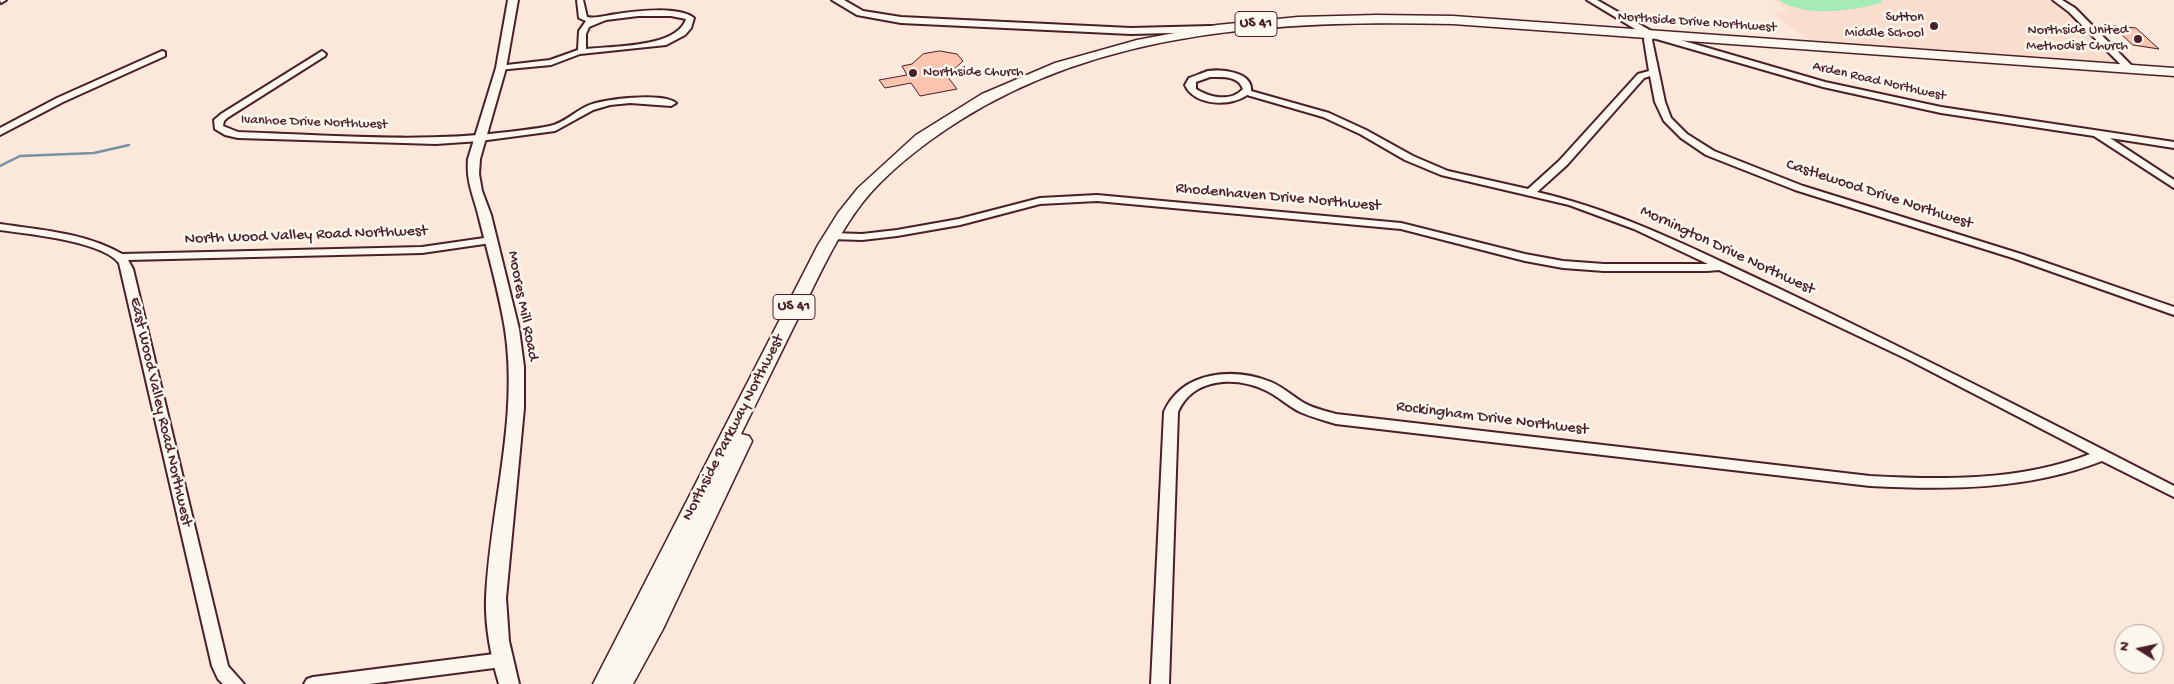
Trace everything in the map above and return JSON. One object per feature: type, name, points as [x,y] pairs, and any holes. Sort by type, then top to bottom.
[{"type":"main road","name":"Northside Drive Northwest","points":[[1165,39],[1218,28],[1307,20],[1393,18],[1453,20],[2174,72]]},
{"type":"main road","name":"Northside Parkway Northwest","points":[[606,684],[837,236],[891,175],[912,156],[953,125],[1029,84],[1109,52],[1165,39]]},
{"type":"main road","name":"Northside Parkway Northwest","points":[[620,684],[651,629],[837,236]]},
{"type":"street","name":"Moores Mill Road","points":[[509,684],[502,660],[497,629],[496,598],[516,408],[516,367],[512,329],[491,240],[473,177],[474,159],[501,68],[513,0]]},
{"type":"street","name":"Northside Drive Northwest","points":[[838,0],[860,13],[889,19],[1131,31],[1218,28]]},
{"type":"street","name":"Arden Road Northwest","points":[[1591,0],[1650,34],[1791,76],[1899,102],[2174,145]]},
{"type":"street","points":[[2057,0],[2072,10],[2130,69]]},
{"type":"street","points":[[501,68],[551,62],[582,52],[663,43],[682,33],[687,28],[690,18],[676,14],[640,14],[594,20],[583,18],[580,1]]},
{"type":"street","points":[[582,52],[583,30],[586,25],[594,20]]},
{"type":"street","name":"Northside Drive Northwest","points":[[1131,31],[1165,39]]},
{"type":"street","name":"Northside Drive Northwest","points":[[1150,31],[1161,33],[1165,39]]},
{"type":"street","name":"Castlewood Drive Northwest","points":[[1650,34],[1648,40],[1654,72],[1660,102],[1667,119],[1684,136],[1710,152],[1809,192],[2017,256],[2174,311]]},
{"type":"street","points":[[0,132],[68,96],[162,54]]},
{"type":"street","name":"Ivanhoe Drive Northwest","points":[[322,54],[224,116],[219,120],[218,127],[228,133],[238,134],[436,141],[480,138]]},
{"type":"street","points":[[1531,194],[1536,186],[1563,163],[1641,76],[1654,72]]},
{"type":"street","name":"Mornington Drive Northwest","points":[[1246,92],[1248,87],[1245,82],[1239,78],[1220,74],[1200,76],[1192,80],[1190,85],[1197,94],[1208,98],[1230,99],[1246,92],[1283,101],[1326,115],[1363,132],[1409,158],[1445,173],[1572,204],[1614,217],[1911,356],[2174,492]]},
{"type":"street","points":[[480,138],[560,127],[585,110],[610,102],[632,100],[671,103]]},
{"type":"street","points":[[2096,134],[2159,173],[2174,185]]},
{"type":"street","name":"Rhodenhaven Drive Northwest","points":[[837,236],[864,237],[889,234],[960,222],[1040,202],[1097,198],[1401,226],[1448,235],[1527,258],[1562,264],[1707,268],[1721,266]]},
{"type":"street","points":[[0,226],[80,241],[106,249],[120,256]]},
{"type":"street","name":"North Wood Valley Road Northwest","points":[[120,256],[422,250],[491,240]]},
{"type":"street","name":"East Wood Valley Road Northwest","points":[[120,256],[127,269],[220,666],[224,674],[235,684]]},
{"type":"street","name":"Rockingham Drive Northwest","points":[[1160,684],[1171,412],[1175,401],[1183,392],[1195,384],[1210,379],[1234,378],[1256,381],[1275,389],[1302,408],[1336,419],[1870,482],[1931,485],[2009,480],[2043,474],[2101,455]]},
{"type":"street","points":[[314,684],[502,660]]},
{"type":"shaded area","name":"Sutton Middle School","points":[[1772,0],[2053,0],[2114,63],[1809,40],[1772,13],[1790,12]]},
{"type":"green space","points":[[1778,0],[1881,0],[1882,3],[1843,10],[1816,11],[1790,6]]},
{"type":"building","name":"Northside United Methodist Church","points":[[2113,26],[2136,28],[2159,49],[2133,45]]},
{"type":"building","name":"Northside Church","points":[[940,51],[957,54],[963,61],[947,76],[957,89],[920,96],[911,83],[885,88],[879,80],[907,75],[902,66],[912,64],[923,54]]},
{"type":"waterway","points":[[0,166],[20,156],[94,153],[129,145]]},
{"type":"place","name":"Sutton Middle School","points":[[1934,26]]},
{"type":"place","name":"Northside United Methodist Church","points":[[2138,39]]},
{"type":"place","name":"Northside Church","points":[[913,73]]}]
